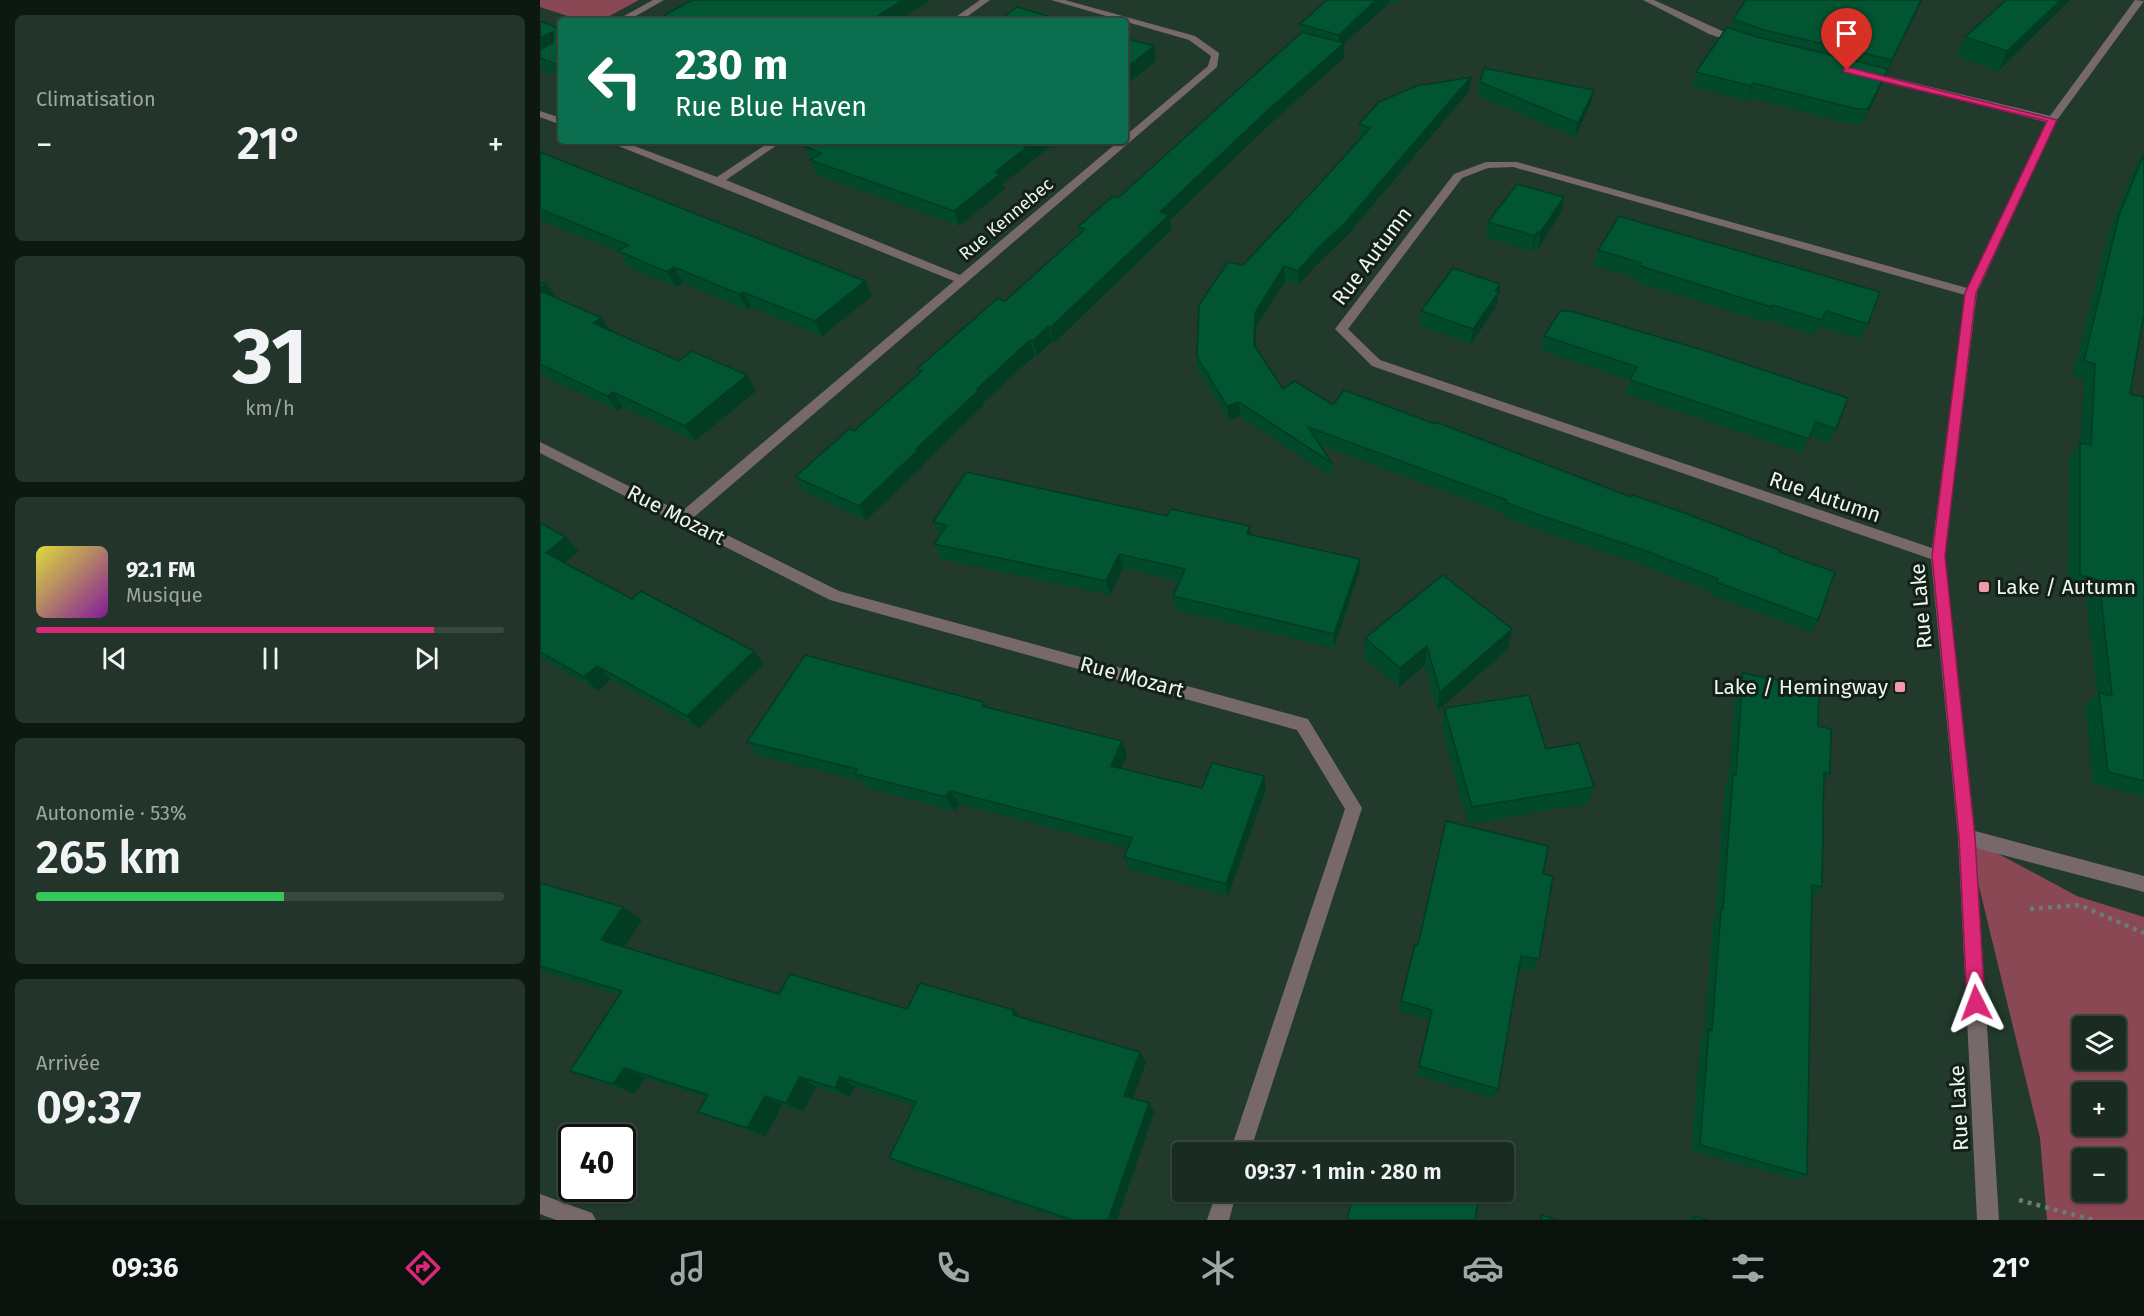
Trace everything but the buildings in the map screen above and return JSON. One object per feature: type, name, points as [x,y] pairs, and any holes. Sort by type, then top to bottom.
[{"type":"street","points":[[626,18],[660,0]]},
{"type":"street","points":[[959,18],[986,0]]},
{"type":"street","name":"Rue Kennebec","points":[[1055,0],[1120,18]]},
{"type":"street","points":[[1647,0],[1712,32],[1756,48]]},
{"type":"street","name":"Rue Lake","points":[[1988,1220],[1967,837],[1938,556],[1971,293],[2052,120],[2139,0]]},
{"type":"street","name":"Rue Kennebec","points":[[1128,20],[1192,38],[1216,55],[1212,67],[1128,139]]},
{"type":"street","points":[[1859,73],[2052,120]]},
{"type":"street","points":[[540,114],[558,121]]},
{"type":"street","points":[[619,144],[962,280]]},
{"type":"street","points":[[718,182],[774,144]]},
{"type":"street","name":"Rue Kennebec","points":[[683,518],[1122,144]]},
{"type":"street","name":"Rue Autumn","points":[[1938,556],[1376,363],[1341,329],[1458,176],[1486,165],[1513,164],[1971,293]]},
{"type":"street","name":"Rue Mozart","points":[[540,447],[835,596],[1302,724],[1354,808],[1243,1142]]},
{"type":"street","points":[[1967,837],[2144,884]]},
{"type":"street","points":[[1218,1220],[1224,1202]]},
{"type":"street","points":[[540,1204],[585,1220]]},
{"type":"path","points":[[2030,909],[2079,905],[2144,933]]},
{"type":"path","points":[[1986,1192],[2093,1220]]},
{"type":"shaded area","points":[[540,0],[639,0],[606,18],[574,18],[540,7]]},
{"type":"shaded area","points":[[1967,837],[2077,896],[2144,917],[2144,1220],[2047,1220],[2040,1138]]},
{"type":"place","name":"Lake / Autumn","points":[[1984,587]]},
{"type":"place","name":"Lake / Hemingway","points":[[1900,687]]},
{"type":"route","points":[[1847,70],[2052,120],[1971,293],[1938,556],[1967,837],[1976,1003]]}]
